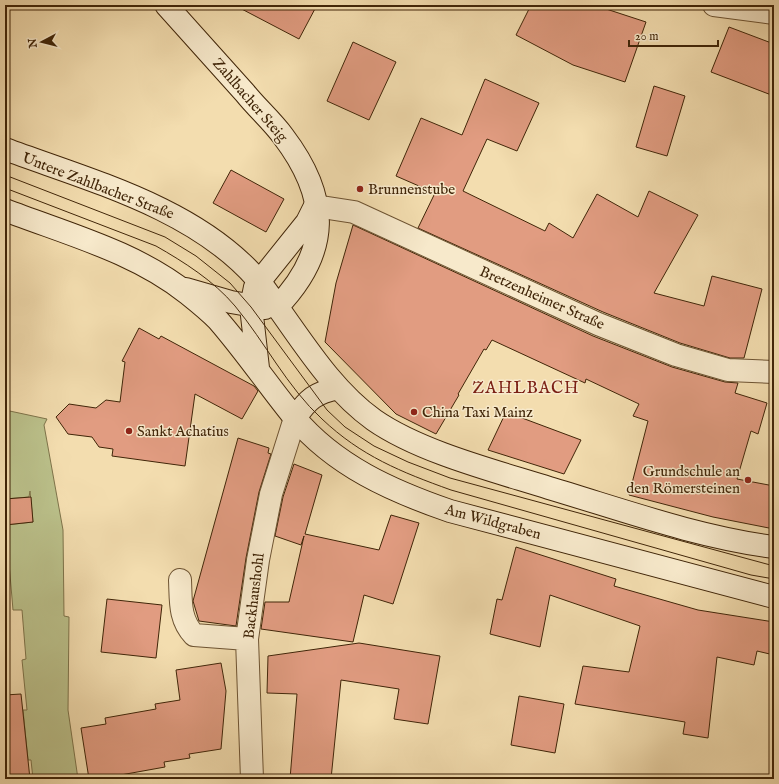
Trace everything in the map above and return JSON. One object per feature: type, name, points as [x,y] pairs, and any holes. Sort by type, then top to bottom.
[{"type":"street","name":"Zahlbacher Steig","points":[[166,5],[283,136],[305,172],[315,206],[318,234],[313,254],[297,284],[277,306]]},
{"type":"street","points":[[714,5],[774,13]]},
{"type":"street","name":"Untere Zahlbacher Straße","points":[[5,149],[141,200],[183,219],[237,259],[258,281],[277,306]]},
{"type":"street","points":[[258,368],[251,307],[252,294],[258,281],[306,222],[315,206]]},
{"type":"street","name":"Bretzenheimer Straße","points":[[315,206],[354,212],[598,324],[676,355],[728,370],[774,372]]},
{"type":"street","points":[[5,210],[133,260],[178,287],[216,319],[258,368]]},
{"type":"street","points":[[178,287],[251,307],[277,306],[308,350],[338,388],[360,409],[383,426],[432,449],[490,470],[708,535],[774,547]]},
{"type":"street","name":"Am Wildgraben","points":[[258,368],[295,418],[338,458],[370,479],[404,495],[450,511],[774,597]]},
{"type":"street","name":"Backhaushohl","points":[[252,779],[247,639],[258,560],[271,494],[295,418],[306,402],[316,394],[338,388]]},
{"type":"street","points":[[180,580],[182,616],[186,626],[194,635],[247,639]]},
{"type":"green space","points":[[5,410],[47,419],[44,425],[63,530],[64,616],[69,617],[68,710],[78,779],[33,779],[31,760],[28,760],[23,710],[27,710],[22,660],[26,659],[22,610],[13,610],[9,563],[5,563],[5,525],[33,522],[30,491],[29,497],[5,499]]},
{"type":"building","points":[[234,5],[317,5],[299,39]]},
{"type":"building","points":[[531,5],[594,5],[646,22],[625,82],[573,65],[516,35]]},
{"type":"building","points":[[729,27],[774,44],[774,96],[711,72]]},
{"type":"building","points":[[353,42],[396,62],[369,120],[327,101]]},
{"type":"building","points":[[485,79],[539,103],[517,151],[487,139],[463,191],[545,231],[549,223],[573,238],[597,194],[638,217],[649,191],[698,215],[654,293],[704,306],[712,276],[762,289],[744,358],[730,358],[680,343],[603,312],[418,228],[435,193],[396,176],[421,118],[462,135]]},
{"type":"building","points":[[654,86],[685,96],[667,156],[636,147]]},
{"type":"building","points":[[231,170],[284,199],[266,232],[213,203]]},
{"type":"building","points":[[353,225],[593,336],[672,367],[725,382],[738,383],[735,393],[767,403],[758,434],[751,431],[737,479],[774,486],[774,529],[713,517],[629,495],[648,421],[633,416],[639,404],[586,379],[585,383],[492,340],[486,350],[484,349],[436,434],[396,414],[325,342],[336,283]]},
{"type":"building","points":[[139,328],[159,339],[161,336],[254,386],[258,391],[242,419],[195,394],[185,466],[112,456],[113,449],[99,447],[92,437],[68,434],[56,417],[69,404],[96,408],[106,400],[120,402],[125,362],[122,361]]},
{"type":"building","points":[[506,412],[581,440],[564,474],[488,450]]},
{"type":"building","points":[[238,438],[269,448],[268,453],[271,454],[259,492],[246,558],[236,626],[199,621],[193,601]]},
{"type":"building","points":[[294,464],[322,475],[305,534],[379,550],[391,515],[419,523],[393,604],[364,595],[353,642],[261,629],[265,602],[289,602],[304,536],[301,545],[275,536],[283,497]]},
{"type":"building","points":[[31,497],[33,522],[5,525],[5,499]]},
{"type":"building","points":[[516,547],[616,579],[614,586],[698,610],[774,622],[774,655],[757,651],[754,665],[717,657],[708,738],[683,734],[685,722],[575,704],[583,666],[629,672],[640,626],[550,595],[540,647],[490,634],[497,599],[502,600]]},
{"type":"building","points":[[107,599],[162,605],[156,658],[101,652]]},
{"type":"building","points":[[359,643],[440,656],[428,724],[394,719],[399,689],[341,680],[331,779],[290,779],[297,694],[267,693],[268,656]]},
{"type":"building","points":[[221,663],[226,691],[221,749],[189,754],[190,758],[164,762],[165,767],[115,776],[115,779],[89,779],[81,728],[106,724],[105,718],[156,709],[155,704],[180,700],[176,670]]},
{"type":"building","points":[[21,694],[30,779],[5,779],[5,695]]},
{"type":"building","points":[[519,696],[564,704],[555,753],[511,745]]},
{"type":"tram line","points":[[5,175],[165,237],[196,256],[230,283],[251,307],[327,410],[345,427],[374,446],[408,462],[450,478],[774,566]]},
{"type":"tram line","points":[[5,188],[156,246],[208,280],[235,306],[287,379],[309,406],[337,432],[382,462],[415,477],[451,490],[751,575],[774,579]]},
{"type":"place","name":"Brunnenstube","points":[[360,189]]},
{"type":"place","name":"China Taxi Mainz","points":[[414,412]]},
{"type":"place","name":"Sankt Achatius","points":[[129,431]]},
{"type":"place","name":"Grundschule an den Römersteinen","points":[[748,480]]},
{"type":"district","name":"ZAHLBACH","points":[[526,388]]}]
